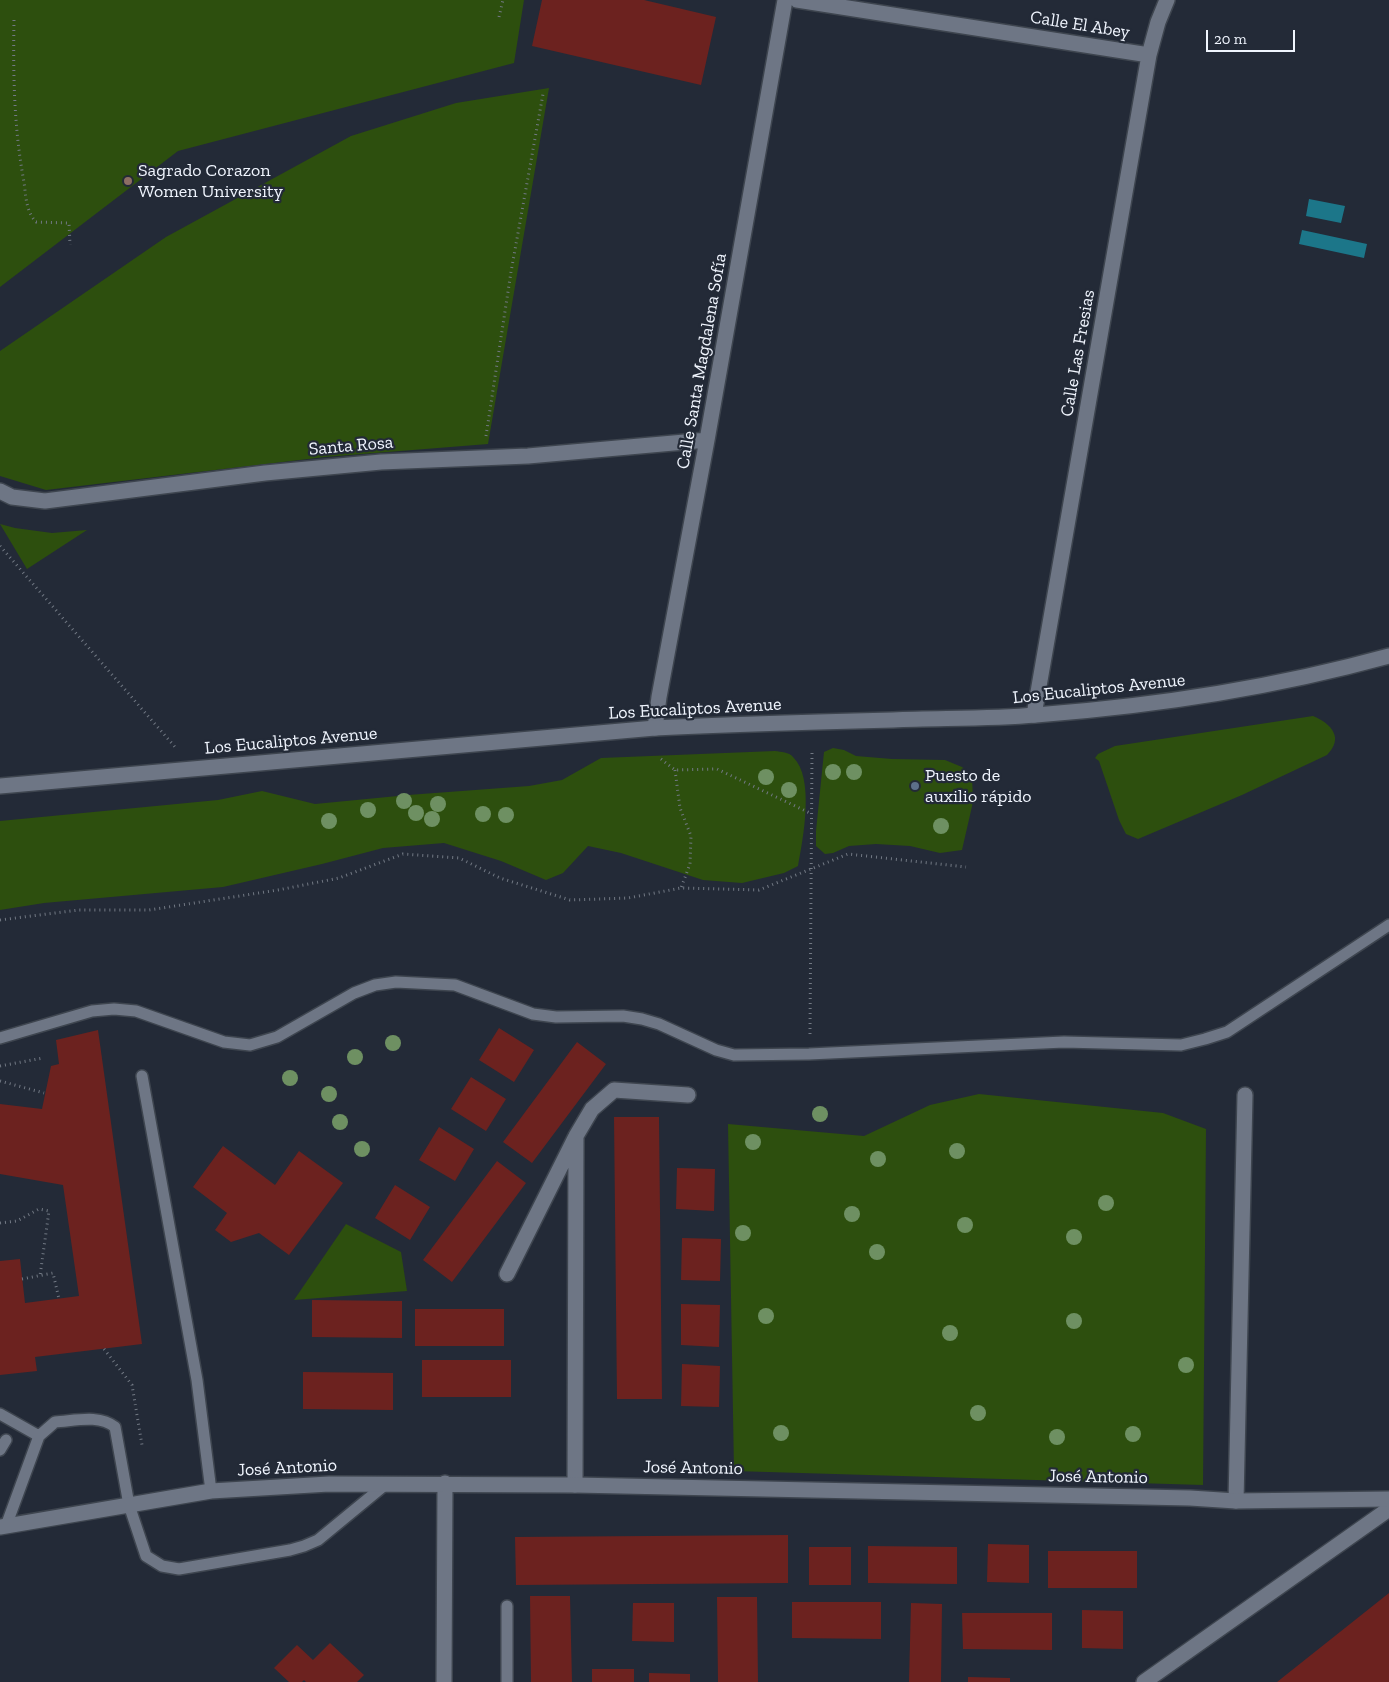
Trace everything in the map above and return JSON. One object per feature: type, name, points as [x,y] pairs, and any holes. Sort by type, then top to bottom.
[{"type":"street","name":"Calle Santa Magdalena Sofía","points":[[655,728],[785,0]]},
{"type":"street","name":"Calle El Abey","points":[[798,0],[1149,55]]},
{"type":"street","name":"Calle Las Fresias","points":[[1034,715],[1149,55],[1166,0]]},
{"type":"street","name":"Santa Rosa","points":[[0,491],[12,497],[45,501],[265,473],[381,462],[528,456],[707,440]]},
{"type":"street","name":"Los Eucaliptos Avenue","points":[[0,786],[655,728],[1034,715],[1141,706],[1203,697],[1319,674],[1389,656]]},
{"type":"street","points":[[507,1274],[576,1136],[592,1109],[614,1090],[688,1095]]},
{"type":"street","points":[[1236,1501],[1245,1095]]},
{"type":"street","points":[[575,1484],[576,1136]]},
{"type":"street","name":"José Antonio","points":[[3,1526],[211,1490],[329,1484],[575,1484],[1180,1498],[1236,1501],[1389,1500]]},
{"type":"street","points":[[444,1682],[445,1484]]},
{"type":"street","points":[[1144,1682],[1389,1510]]},
{"type":"lane","points":[[0,1038],[92,1011],[114,1009],[136,1011],[224,1042],[250,1045],[277,1037],[354,993],[375,984],[396,982],[455,985],[533,1014],[556,1017],[623,1016],[642,1019],[659,1024],[716,1050],[734,1054],[809,1054],[1064,1042],[1181,1045],[1228,1032],[1389,925]]},
{"type":"lane","points":[[142,1076],[197,1380],[211,1490]]},
{"type":"lane","points":[[0,1414],[39,1436]]},
{"type":"lane","points":[[3,1526],[39,1436],[55,1422],[100,1419],[115,1427],[129,1505],[146,1556],[162,1566],[179,1569],[304,1546],[318,1540],[386,1484]]},
{"type":"lane","points":[[507,1682],[508,1606]]},
{"type":"path","points":[[499,17],[503,0]]},
{"type":"path","points":[[14,20],[13,86],[19,157],[29,214],[36,222],[69,224],[70,245]]},
{"type":"path","points":[[483,458],[511,272],[543,94]]},
{"type":"path","points":[[0,546],[194,769]]},
{"type":"path","points":[[809,1054],[812,753]]},
{"type":"path","points":[[661,759],[675,770],[717,769],[812,814]]},
{"type":"path","points":[[675,770],[680,808],[691,836],[690,864],[681,888]]},
{"type":"path","points":[[0,920],[79,910],[149,910],[278,890],[339,878],[403,854],[459,858],[500,878],[570,900],[628,898],[681,888],[759,890],[848,854],[966,867]]},
{"type":"path","points":[[0,1066],[43,1058]]},
{"type":"path","points":[[0,1081],[44,1093]]},
{"type":"path","points":[[0,1223],[16,1220],[39,1209],[49,1211],[40,1276]]},
{"type":"path","points":[[22,1278],[53,1274],[59,1299]]},
{"type":"green space","name":"Sagrado Corazon Women University","points":[[0,0],[524,0],[514,63],[178,151],[0,287]]},
{"type":"green space","points":[[549,88],[488,444],[325,457],[46,490],[0,476],[0,351],[166,237],[351,136],[456,103]]},
{"type":"green space","points":[[0,524],[52,533],[87,530],[27,569]]},
{"type":"green space","points":[[1313,716],[1326,723],[1334,732],[1335,743],[1327,755],[1242,795],[1138,839],[1126,834],[1119,820],[1099,761],[1095,758],[1098,754],[1115,746]]},
{"type":"green space","points":[[833,748],[844,750],[856,756],[945,760],[962,767],[972,776],[973,802],[962,850],[940,853],[910,846],[876,844],[849,846],[833,853],[825,854],[816,846],[816,831],[824,752]]},
{"type":"green space","points":[[775,751],[791,755],[800,767],[804,779],[806,809],[798,866],[784,873],[742,883],[703,880],[621,853],[588,846],[563,873],[546,880],[501,861],[444,843],[383,848],[223,887],[44,903],[0,910],[0,821],[218,800],[262,791],[315,804],[529,786],[562,780],[601,758]]},
{"type":"green space","points":[[979,1094],[1163,1113],[1206,1129],[1203,1485],[734,1471],[728,1124],[864,1136],[930,1105]]},
{"type":"green space","points":[[346,1224],[401,1252],[407,1291],[294,1300]]},
{"type":"water","points":[[1309,199],[1345,206],[1341,223],[1306,216]]},
{"type":"water","points":[[1302,230],[1367,244],[1364,258],[1299,244]]},
{"type":"building","points":[[542,0],[644,0],[716,17],[701,85],[532,46]]},
{"type":"building","points":[[499,1028],[534,1050],[514,1082],[479,1060]]},
{"type":"building","points":[[98,1030],[142,1344],[35,1357],[37,1371],[0,1375],[0,1261],[20,1259],[25,1303],[79,1296],[63,1185],[0,1174],[0,1104],[42,1109],[51,1066],[59,1064],[56,1040]]},
{"type":"building","points":[[577,1042],[606,1064],[532,1163],[503,1142]]},
{"type":"building","points":[[471,1077],[506,1099],[486,1131],[451,1109]]},
{"type":"building","points":[[614,1117],[659,1117],[662,1399],[617,1399]]},
{"type":"building","points":[[439,1127],[474,1149],[455,1181],[419,1160]]},
{"type":"building","points":[[223,1146],[275,1185],[299,1151],[343,1183],[289,1255],[259,1233],[231,1242],[215,1230],[227,1213],[193,1187]]},
{"type":"building","points":[[497,1161],[526,1183],[452,1282],[423,1260]]},
{"type":"building","points":[[677,1168],[715,1169],[714,1211],[676,1209]]},
{"type":"building","points":[[395,1185],[430,1207],[410,1240],[375,1218]]},
{"type":"building","points":[[682,1238],[721,1239],[720,1281],[681,1280]]},
{"type":"building","points":[[312,1300],[402,1301],[402,1338],[312,1337]]},
{"type":"building","points":[[681,1304],[720,1305],[719,1347],[681,1345]]},
{"type":"building","points":[[415,1309],[504,1309],[504,1346],[415,1346]]},
{"type":"building","points":[[422,1360],[511,1360],[511,1397],[422,1397]]},
{"type":"building","points":[[682,1364],[720,1366],[719,1407],[681,1406]]},
{"type":"building","points":[[303,1372],[393,1373],[393,1410],[303,1409]]},
{"type":"building","points":[[788,1535],[788,1583],[516,1585],[515,1537]]},
{"type":"building","points":[[988,1544],[1029,1545],[1029,1583],[987,1582]]},
{"type":"building","points":[[868,1546],[957,1547],[957,1584],[868,1583]]},
{"type":"building","points":[[809,1547],[851,1547],[851,1585],[809,1585]]},
{"type":"building","points":[[1048,1551],[1137,1551],[1137,1588],[1048,1588]]},
{"type":"building","points":[[1389,1593],[1389,1682],[1277,1682]]},
{"type":"building","points":[[530,1596],[570,1596],[572,1682],[531,1682]]},
{"type":"building","points":[[717,1597],[757,1597],[758,1682],[718,1682]]},
{"type":"building","points":[[792,1602],[881,1602],[881,1639],[792,1638]]},
{"type":"building","points":[[633,1603],[674,1603],[674,1642],[632,1641]]},
{"type":"building","points":[[911,1603],[942,1604],[941,1682],[909,1682]]},
{"type":"building","points":[[1082,1610],[1123,1611],[1123,1649],[1082,1648]]},
{"type":"building","points":[[962,1613],[1052,1613],[1052,1650],[963,1649]]},
{"type":"building","points":[[330,1643],[364,1675],[357,1682],[306,1682],[304,1680],[302,1682],[289,1682],[274,1668],[297,1645],[313,1660]]},
{"type":"building","points":[[592,1669],[634,1669],[634,1682],[592,1682]]},
{"type":"building","points":[[649,1673],[690,1674],[690,1682],[649,1682]]},
{"type":"building","points":[[968,1677],[1010,1678],[1010,1682],[968,1682]]},
{"type":"place","name":"Sagrado Corazon Women University","points":[[128,181]]},
{"type":"place","name":"Puesto de auxilio rápido","points":[[915,786]]}]
